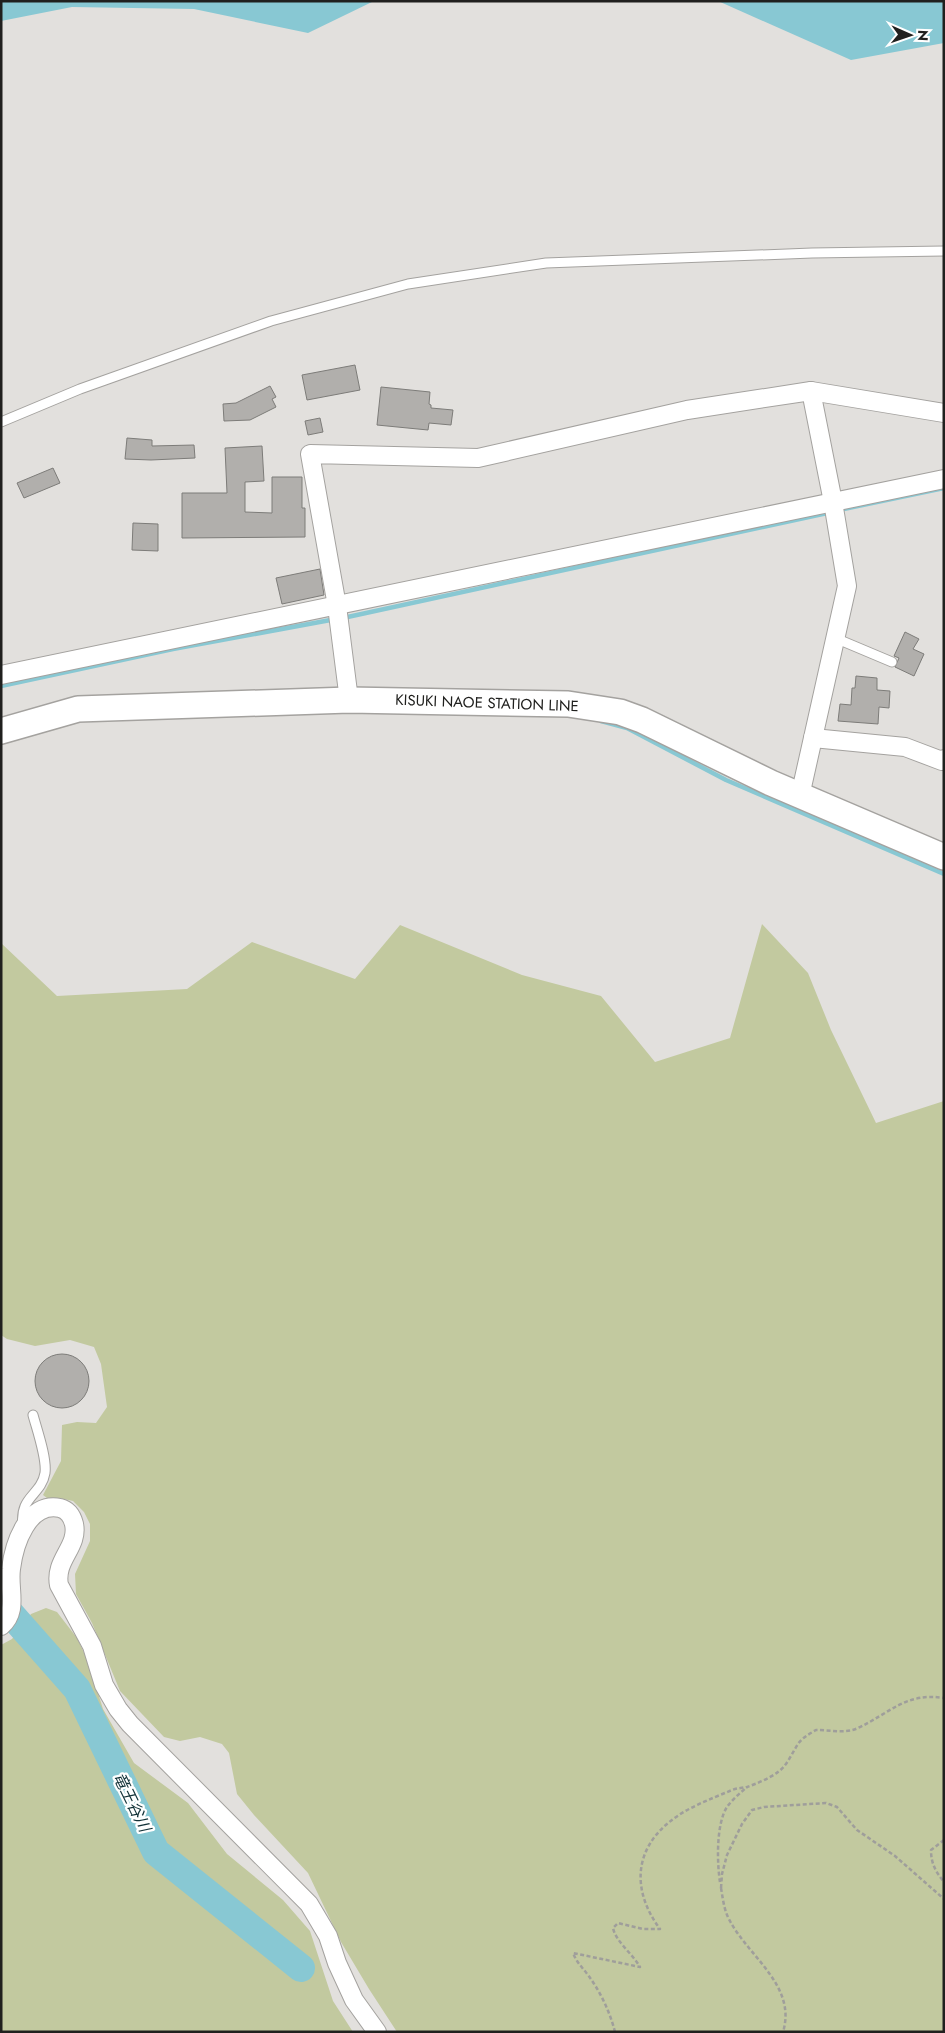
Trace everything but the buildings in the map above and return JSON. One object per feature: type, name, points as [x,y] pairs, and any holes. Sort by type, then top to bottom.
[{"type":"main road","name":"KISUKI NAOE STATION LINE","points":[[1,731],[78,709],[349,700],[568,704],[620,712],[684,739],[800,796],[944,857]]},
{"type":"street","points":[[349,700],[337,606],[310,454],[478,458],[687,410],[811,391],[944,413]]},
{"type":"street","points":[[800,796],[847,586],[834,502],[811,391]]},
{"type":"street","points":[[1,675],[944,480]]},
{"type":"street","points":[[812,738],[905,747],[942,761],[944,759]]},
{"type":"street","points":[[1,1626],[9,1617],[11,1608],[11,1568],[24,1529],[37,1512],[47,1508],[65,1510],[71,1516],[75,1532],[59,1567],[57,1575],[59,1585],[92,1646],[104,1685],[118,1709],[130,1724],[309,1904],[328,1936],[354,2000],[377,2032]]},
{"type":"lane","points":[[1,422],[80,389],[272,321],[408,284],[546,263],[812,253],[944,251]]},
{"type":"lane","points":[[835,638],[892,662]]},
{"type":"lane","points":[[24,1529],[23,1510],[42,1481],[45,1468],[33,1415]]},
{"type":"path","points":[[615,2032],[599,1993],[588,1975],[578,1964],[573,1953],[640,1967],[633,1955],[614,1936],[613,1928],[618,1924],[644,1929],[660,1929],[652,1919],[641,1894],[641,1863],[655,1836],[679,1815],[734,1789],[747,1787],[779,1772],[798,1743],[816,1730],[843,1731],[857,1728],[907,1701],[926,1695],[944,1698]]},
{"type":"path","points":[[747,1787],[727,1808],[724,1816],[718,1849],[721,1888],[729,1920],[749,1950],[779,1988],[784,1999],[786,2014],[783,2032]]},
{"type":"path","points":[[721,1888],[722,1874],[727,1855],[742,1824],[752,1810],[764,1807],[826,1803],[837,1807],[857,1830],[895,1856],[944,1899]]},
{"type":"path","points":[[944,1840],[931,1850],[931,1861],[944,1882]]},
{"type":"green space","points":[[762,924],[808,973],[831,1030],[876,1123],[944,1101],[944,2032],[397,2032],[341,1942],[308,1873],[237,1794],[229,1753],[222,1744],[200,1737],[180,1741],[164,1737],[120,1691],[92,1623],[76,1594],[75,1574],[90,1541],[90,1524],[84,1512],[73,1501],[47,1498],[43,1495],[61,1461],[62,1425],[77,1422],[96,1423],[107,1407],[101,1364],[94,1347],[70,1340],[35,1346],[7,1339],[1,1335],[1,943],[57,996],[187,989],[252,942],[355,979],[400,925],[522,975],[601,996],[655,1062],[730,1038]]},
{"type":"green space","points":[[46,1608],[57,1612],[77,1638],[88,1661],[103,1709],[134,1763],[188,1803],[227,1854],[283,1900],[310,1931],[333,2001],[353,2032],[1,2032],[1,1645],[12,1639],[31,1614]]},
{"type":"water","points":[[1,1],[374,1],[308,33],[194,9],[72,7],[1,21]]},
{"type":"water","points":[[718,1],[944,1],[944,43],[851,60]]},
{"type":"waterway","points":[[839,510],[944,488]]},
{"type":"waterway","points":[[343,618],[832,512]]},
{"type":"waterway","points":[[1,686],[173,649],[336,619]]},
{"type":"waterway","points":[[601,721],[627,728],[726,780],[944,874]]},
{"type":"waterway","name":"竜王谷川","points":[[1,1603],[77,1689],[156,1852],[301,1968]]}]
